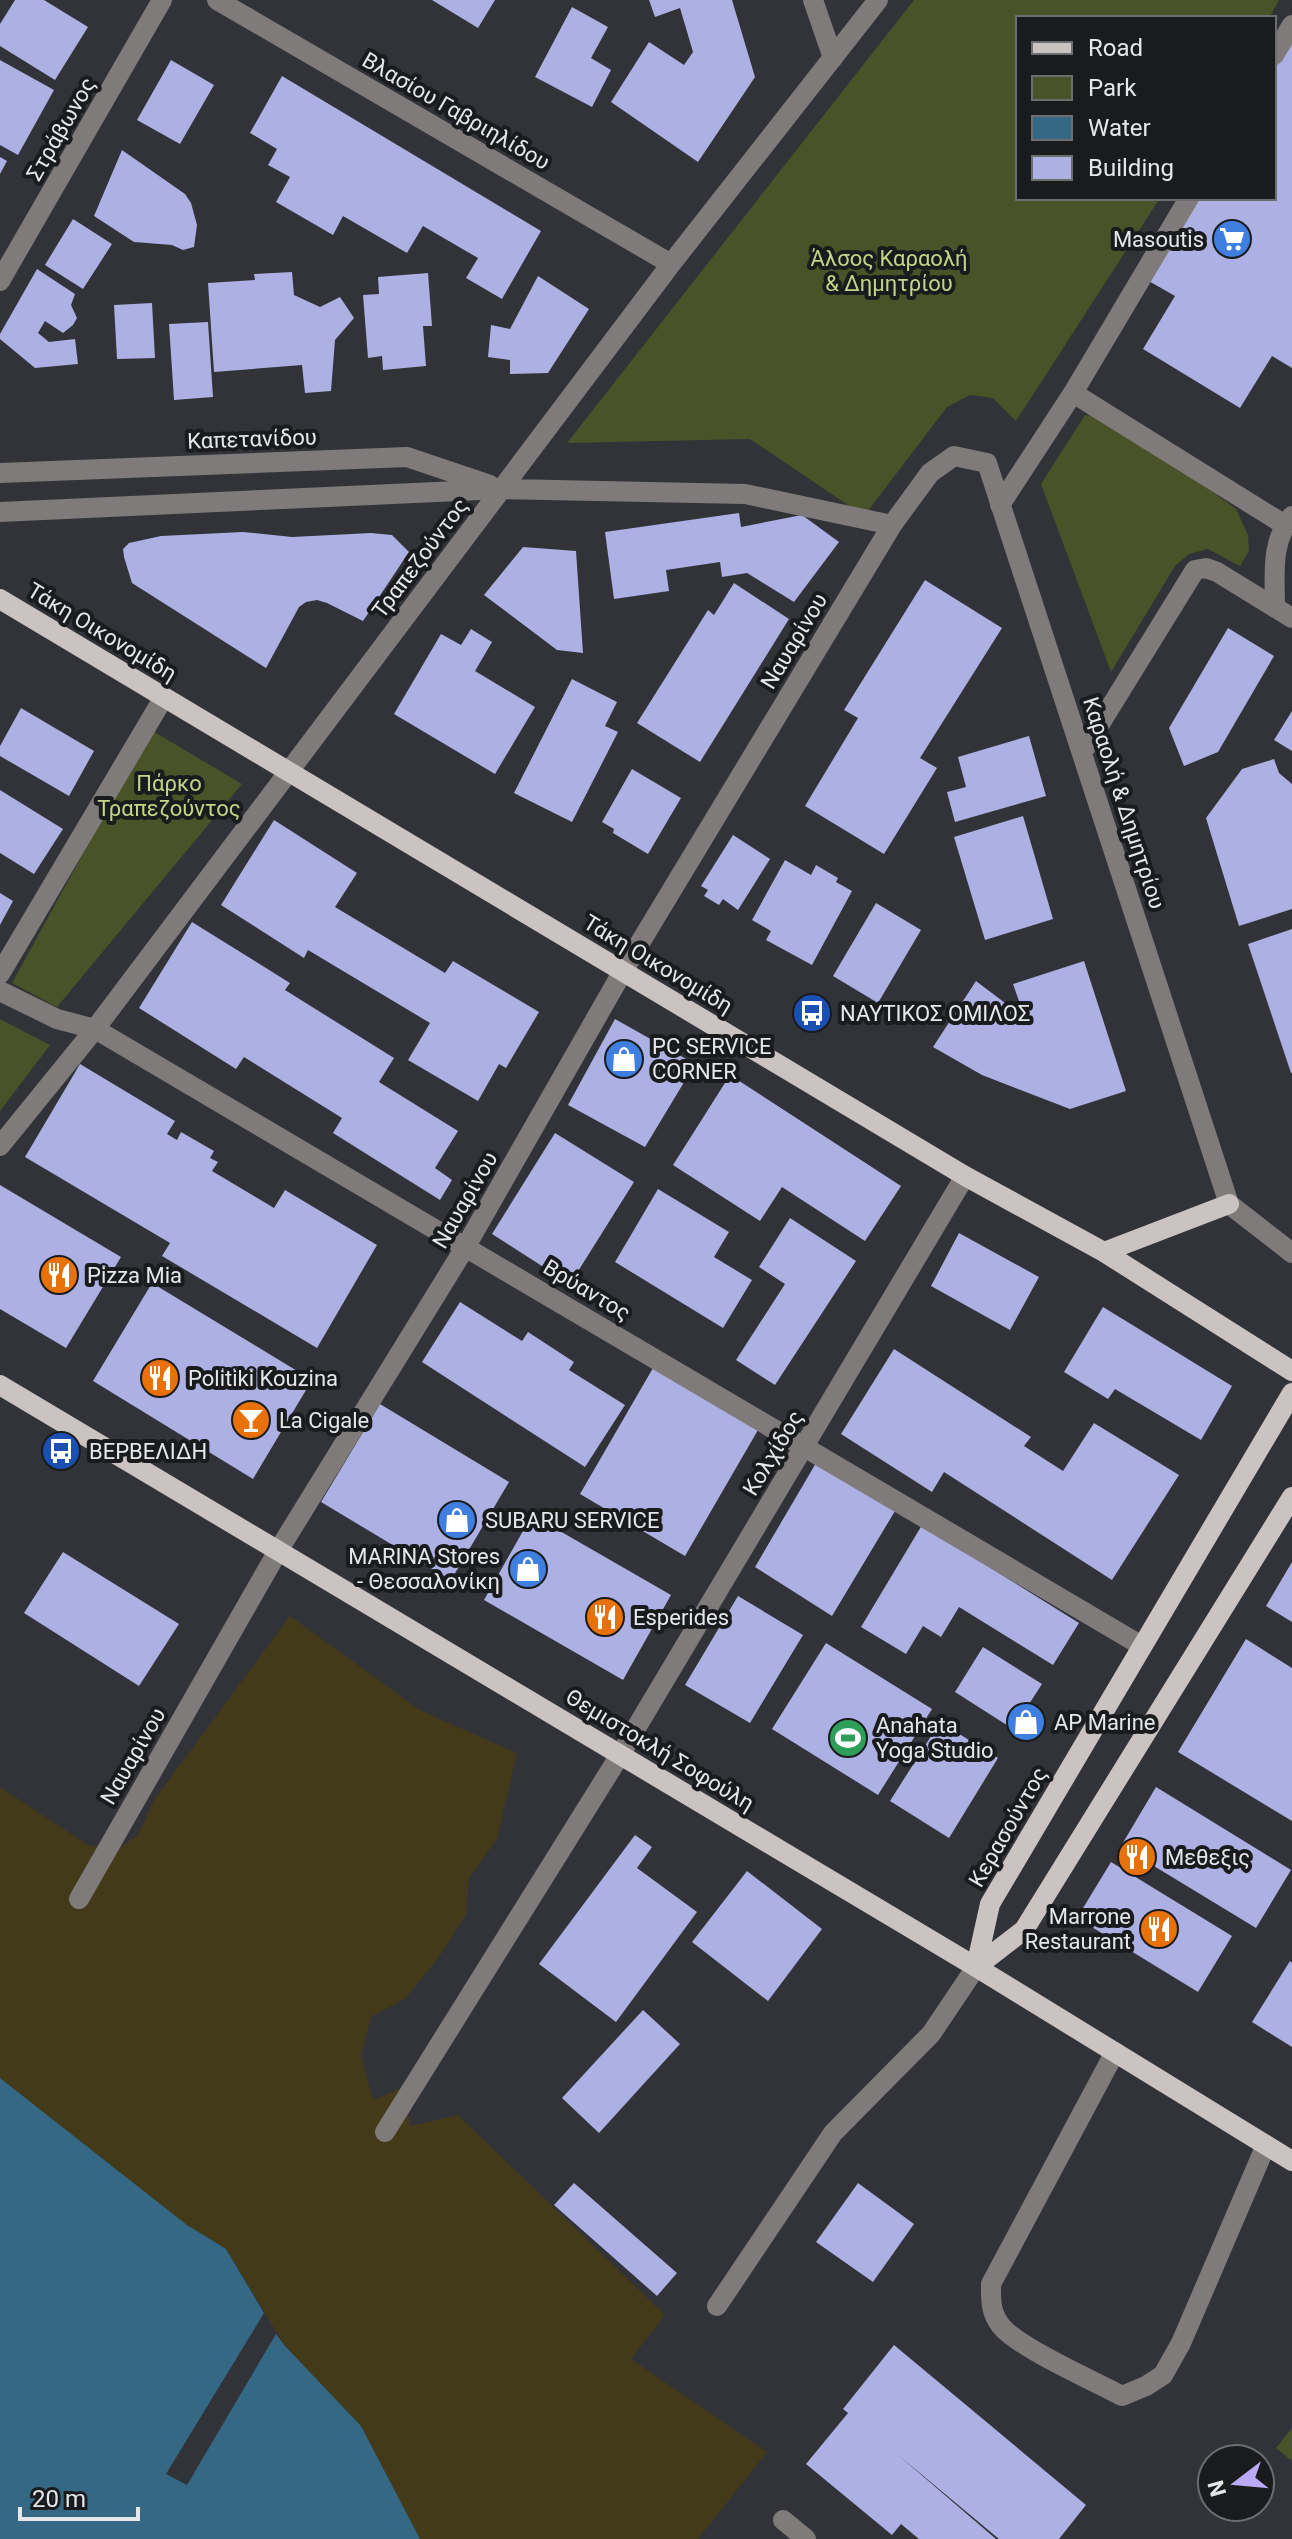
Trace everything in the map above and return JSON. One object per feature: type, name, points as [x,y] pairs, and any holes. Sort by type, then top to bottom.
[{"type":"main road","name":"Τάκη Οικονομίδη","points":[[0,599],[965,1176],[1104,1252],[1292,1371]]},
{"type":"main road","points":[[1104,1252],[1229,1204]]},
{"type":"main road","name":"Θεμιστοκλή Σοφούλη","points":[[0,1385],[976,1967],[1292,2161]]},
{"type":"main road","name":"Κερασούντος","points":[[976,1967],[990,1904],[1292,1393]]},
{"type":"main road","points":[[976,1967],[1024,1930],[1292,1497]]},
{"type":"street","name":"Στράβωνος","points":[[3,270],[162,0]]},
{"type":"street","name":"Βλασίου Γαβριηλίδου","points":[[217,0],[671,264]]},
{"type":"street","points":[[813,0],[833,58]]},
{"type":"street","name":"Τραπεζούντος","points":[[0,1146],[95,1029],[671,264],[878,0]]},
{"type":"street","points":[[1276,52],[1292,25]]},
{"type":"street","points":[[1000,505],[1073,393],[1188,200]]},
{"type":"street","points":[[1073,393],[1288,520],[1277,544],[1274,564],[1284,613]]},
{"type":"street","name":"Καραολή & Δημητρίου","points":[[892,525],[930,473],[954,456],[987,463],[1229,1204]]},
{"type":"street","name":"Καπετανίδου","points":[[0,473],[407,457],[502,489]]},
{"type":"street","name":"Καπετανίδου","points":[[0,512],[502,489],[745,494],[892,525]]},
{"type":"street","name":"Ναυαρίνου","points":[[79,1899],[278,1551],[466,1246],[623,971],[892,525]]},
{"type":"street","points":[[1082,753],[1195,570],[1206,568],[1217,572],[1284,613]]},
{"type":"street","points":[[0,974],[164,697]]},
{"type":"street","name":"Βρύαντος","points":[[0,991],[57,1019],[95,1029],[1142,1646]]},
{"type":"street","name":"Κολχίδος","points":[[385,2132],[620,1755],[965,1176]]},
{"type":"street","points":[[1229,1204],[1292,1253]]},
{"type":"street","points":[[717,2306],[833,2133],[931,2034],[976,1967]]},
{"type":"street","points":[[1115,2052],[991,2284],[990,2306],[1001,2326],[1020,2342],[1122,2396],[1163,2375],[1181,2343],[1266,2145]]},
{"type":"street","points":[[783,2520],[806,2539]]},
{"type":"green space","name":"Άλσος Καραολή & Δημητρίου","points":[[914,0],[1279,0],[1270,16],[1016,16],[1016,200],[1159,200],[1016,421],[993,398],[970,395],[947,407],[864,516],[750,439],[567,443]]},
{"type":"green space","points":[[1085,415],[1113,419],[1236,509],[1248,535],[1249,551],[1240,566],[1208,549],[1189,554],[1175,566],[1111,672],[1041,484]]},
{"type":"green space","name":"Πάρκο Τραπεζούντος","points":[[151,730],[242,784],[57,1007],[12,983]]},
{"type":"green space","points":[[0,1019],[50,1045],[0,1111]]},
{"type":"green space","points":[[1292,2428],[1292,2461],[1276,2448]]},
{"type":"sand","points":[[290,1616],[420,1710],[517,1753],[497,1839],[469,1878],[466,1914],[442,1953],[406,1998],[371,2017],[361,2056],[373,2100],[401,2088],[411,2126],[458,2115],[665,2315],[631,2359],[767,2452],[698,2539],[420,2539],[361,2426],[285,2346],[226,2249],[187,2225],[0,2078],[0,1787],[88,1845],[116,1850],[138,1835],[154,1800]]},
{"type":"water","points":[[0,2078],[187,2225],[226,2249],[264,2313],[166,2474],[187,2485],[276,2334],[361,2426],[420,2539],[0,2539]]},
{"type":"building","points":[[15,0],[44,0],[88,27],[55,80],[0,46],[0,24]]},
{"type":"building","points":[[432,0],[495,0],[478,28]]},
{"type":"building","points":[[649,0],[732,0],[755,77],[698,162],[611,102],[649,42],[684,65],[693,52],[680,8],[655,17]]},
{"type":"building","points":[[572,7],[608,27],[591,58],[611,70],[592,107],[535,77]]},
{"type":"building","name":"Masoutis","points":[[1292,40],[1292,368],[1272,356],[1240,408],[1143,349],[1175,296],[1147,280],[1196,200],[1276,200],[1276,67]]},
{"type":"building","points":[[0,60],[54,90],[18,155],[0,145]]},
{"type":"building","points":[[171,60],[214,85],[180,144],[137,120]]},
{"type":"building","points":[[282,76],[541,231],[502,299],[466,278],[478,258],[423,226],[407,253],[343,216],[333,235],[276,202],[290,177],[268,165],[277,149],[250,133]]},
{"type":"building","points":[[122,150],[185,194],[197,225],[194,247],[183,250],[172,245],[134,242],[94,216]]},
{"type":"building","points":[[0,157],[7,161],[0,174]]},
{"type":"building","points":[[73,219],[112,244],[83,289],[45,265]]},
{"type":"building","points":[[37,269],[75,294],[71,305],[77,318],[73,325],[63,333],[45,321],[38,333],[49,342],[75,339],[78,364],[35,368],[0,339]]},
{"type":"building","points":[[292,272],[294,295],[320,307],[340,297],[354,318],[335,340],[331,391],[305,393],[302,365],[214,372],[208,283],[255,280],[254,274]]},
{"type":"building","points":[[428,273],[432,326],[423,326],[426,366],[383,370],[382,356],[368,358],[363,295],[379,294],[378,277]]},
{"type":"building","points":[[538,276],[589,309],[548,373],[510,374],[510,360],[488,357],[491,325],[510,329]]},
{"type":"building","points":[[152,303],[155,358],[117,359],[114,305]]},
{"type":"building","points":[[208,322],[213,397],[174,400],[169,324]]},
{"type":"building","points":[[739,513],[741,527],[802,515],[839,542],[794,602],[747,573],[722,577],[720,562],[666,570],[669,591],[614,599],[605,532]]},
{"type":"building","points":[[243,532],[292,537],[371,533],[392,535],[409,552],[363,621],[317,600],[299,607],[266,668],[132,583],[124,557],[123,549],[129,543],[161,536]]},
{"type":"building","points":[[523,547],[576,551],[583,653],[557,650],[484,595]]},
{"type":"building","points":[[925,580],[1002,628],[920,758],[937,768],[884,854],[805,806],[858,718],[844,710]]},
{"type":"building","points":[[734,583],[789,619],[700,762],[637,723],[708,610],[714,615]]},
{"type":"building","points":[[1228,628],[1274,656],[1218,752],[1184,766],[1169,728]]},
{"type":"building","points":[[471,629],[492,642],[475,671],[535,707],[495,774],[394,714],[441,634],[461,645]]},
{"type":"building","points":[[572,679],[617,702],[605,726],[618,732],[572,822],[514,793]]},
{"type":"building","points":[[21,708],[94,751],[69,796],[0,756],[0,746]]},
{"type":"building","points":[[1292,711],[1292,751],[1274,740]]},
{"type":"building","points":[[1029,736],[1046,796],[955,822],[947,792],[966,787],[958,757]]},
{"type":"building","points":[[1274,759],[1279,773],[1292,784],[1292,909],[1239,926],[1206,818],[1242,769]]},
{"type":"building","points":[[632,769],[681,798],[648,854],[613,833],[614,829],[602,822]]},
{"type":"building","points":[[0,790],[63,829],[34,874],[0,853]]},
{"type":"building","points":[[1023,816],[1053,919],[985,940],[954,837]]},
{"type":"building","points":[[274,820],[357,873],[335,907],[445,973],[453,961],[539,1012],[506,1068],[499,1064],[478,1101],[408,1060],[430,1023],[308,950],[304,958],[221,905]]},
{"type":"building","points":[[733,835],[770,859],[738,910],[723,899],[719,905],[704,896],[708,890],[701,886]]},
{"type":"building","points":[[785,860],[811,875],[816,865],[852,891],[812,965],[766,940],[771,931],[752,920]]},
{"type":"building","points":[[0,893],[13,901],[0,925]]},
{"type":"building","points":[[876,903],[921,930],[878,1003],[833,976]]},
{"type":"building","points":[[192,922],[290,983],[285,990],[394,1058],[379,1082],[458,1131],[435,1168],[452,1180],[440,1200],[333,1133],[342,1118],[244,1057],[236,1069],[139,1008]]},
{"type":"building","points":[[1292,929],[1292,1073],[1291,1073],[1248,944]]},
{"type":"building","points":[[1084,961],[1126,1091],[1070,1109],[982,1075],[933,1047],[976,981],[1025,1018],[1013,984]]},
{"type":"building","points":[[615,1019],[695,1064],[645,1147],[568,1105]]},
{"type":"building","points":[[80,1064],[175,1121],[167,1134],[177,1140],[181,1132],[214,1151],[210,1158],[218,1162],[212,1171],[274,1208],[285,1190],[377,1245],[317,1348],[162,1256],[170,1243],[25,1157]]},
{"type":"building","points":[[730,1075],[901,1186],[865,1241],[782,1187],[760,1221],[673,1165]]},
{"type":"building","points":[[555,1133],[634,1182],[570,1284],[492,1234]]},
{"type":"building","points":[[0,1185],[121,1257],[66,1348],[0,1309]]},
{"type":"building","points":[[658,1189],[729,1232],[714,1257],[752,1280],[723,1328],[615,1262]]},
{"type":"building","points":[[790,1218],[856,1261],[775,1385],[736,1360],[785,1284],[759,1267]]},
{"type":"building","points":[[959,1233],[1039,1277],[1010,1330],[931,1286]]},
{"type":"building","points":[[152,1283],[312,1380],[253,1479],[93,1381]]},
{"type":"building","points":[[460,1302],[522,1341],[528,1332],[574,1362],[569,1370],[625,1405],[585,1467],[422,1362]]},
{"type":"building","points":[[1103,1307],[1232,1386],[1201,1440],[1115,1389],[1108,1399],[1064,1372]]},
{"type":"building","points":[[894,1349],[1031,1437],[1024,1446],[1063,1471],[1094,1423],[1179,1475],[1112,1580],[944,1472],[932,1492],[841,1434]]},
{"type":"building","points":[[653,1368],[758,1430],[685,1556],[580,1494]]},
{"type":"building","points":[[380,1404],[509,1482],[451,1580],[321,1502]]},
{"type":"building","points":[[816,1463],[895,1511],[832,1616],[755,1567]]},
{"type":"building","points":[[532,1515],[671,1595],[623,1680],[484,1600]]},
{"type":"building","points":[[922,1525],[1079,1623],[1053,1665],[959,1607],[941,1637],[923,1626],[906,1654],[861,1627]]},
{"type":"building","points":[[63,1552],[179,1624],[139,1686],[24,1613]]},
{"type":"building","points":[[1292,1562],[1292,1622],[1266,1606]]},
{"type":"building","points":[[738,1596],[803,1635],[750,1723],[685,1685]]},
{"type":"building","points":[[1246,1639],[1292,1668],[1292,1821],[1178,1752]]},
{"type":"building","points":[[826,1643],[932,1709],[878,1795],[772,1729]]},
{"type":"building","points":[[983,1647],[1042,1684],[1013,1729],[955,1692]]},
{"type":"building","points":[[940,1722],[998,1758],[949,1838],[890,1801]]},
{"type":"building","points":[[1156,1787],[1291,1870],[1256,1928],[1121,1846]]},
{"type":"building","points":[[635,1835],[652,1847],[637,1868],[697,1912],[616,2022],[539,1964]]},
{"type":"building","points":[[1111,1862],[1232,1936],[1198,1992],[1077,1918]]},
{"type":"building","points":[[747,1871],[822,1929],[768,2001],[692,1942]]},
{"type":"building","points":[[1290,1961],[1292,1963],[1292,2047],[1252,2022]]},
{"type":"building","points":[[643,2010],[680,2044],[599,2133],[562,2098]]},
{"type":"building","points":[[574,2183],[677,2273],[657,2296],[554,2205]]},
{"type":"building","points":[[858,2183],[914,2224],[873,2282],[816,2242]]},
{"type":"building","points":[[894,2345],[1086,2505],[1059,2539],[999,2539],[897,2454],[996,2539],[919,2539],[901,2524],[892,2535],[806,2464],[848,2413],[843,2409]]},
{"type":"place","name":"Masoutis","points":[[1232,239]]},
{"type":"place","name":"ΝΑΥΤΙΚΟΣ ΟΜΙΛΟΣ","points":[[812,1013]]},
{"type":"place","name":"PC SERVICE CORNER","points":[[624,1059]]},
{"type":"place","name":"Pizza Mia","points":[[59,1275]]},
{"type":"place","name":"Politiki Kouzina","points":[[160,1378]]},
{"type":"place","name":"La Cigale","points":[[251,1420]]},
{"type":"place","name":"ΒΕΡΒΕΛΙΔΗ","points":[[61,1451]]},
{"type":"place","name":"SUBARU SERVICE","points":[[457,1520]]},
{"type":"place","name":"MARINA Stores - Θεσσαλονίκη","points":[[528,1569]]},
{"type":"place","name":"Esperides","points":[[605,1617]]},
{"type":"place","name":"AP Marine","points":[[1026,1722]]},
{"type":"place","name":"Anahata Yoga Studio","points":[[848,1738]]},
{"type":"place","name":"Μεθεξις","points":[[1137,1857]]},
{"type":"place","name":"Marrone Restaurant","points":[[1159,1929]]}]
